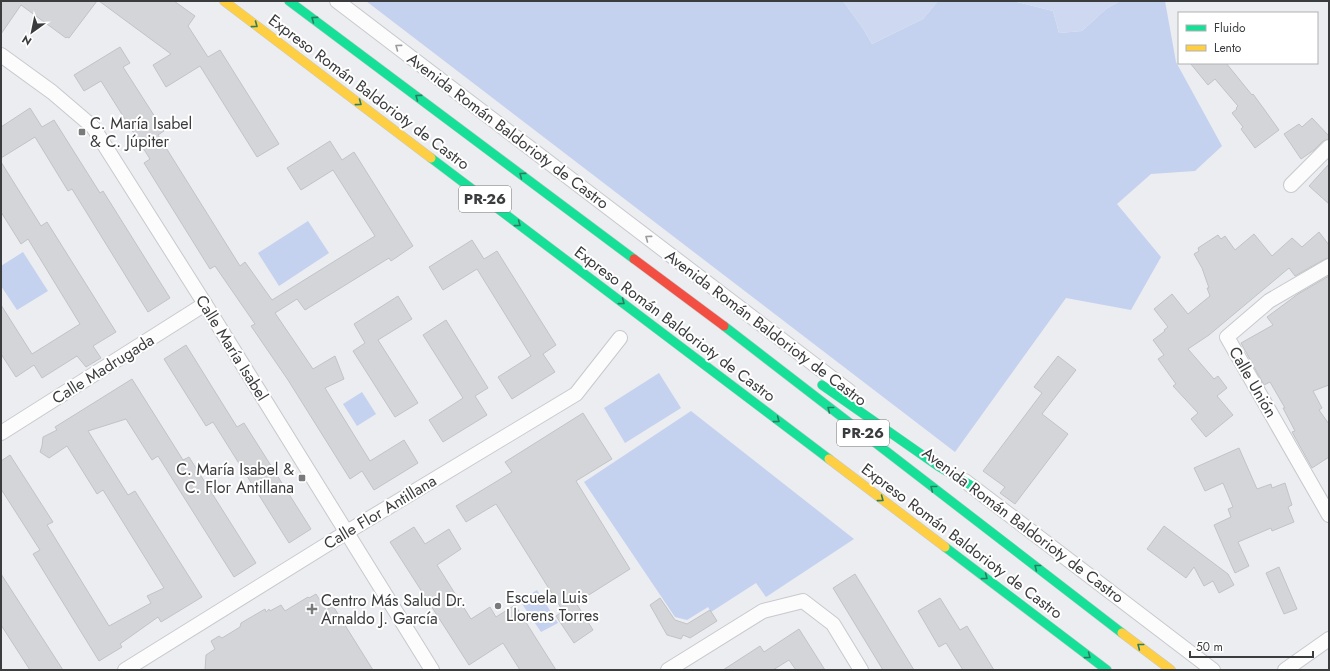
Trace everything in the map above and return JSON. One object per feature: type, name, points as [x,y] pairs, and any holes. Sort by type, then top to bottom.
[{"type":"highway","name":"Expreso Román Baldorioty de Castro","points":[[224,1],[1107,670]]},
{"type":"highway","name":"Expreso Román Baldorioty de Castro","points":[[289,1],[686,297],[1170,670]]},
{"type":"highway","points":[[686,297],[758,340]]},
{"type":"highway","points":[[816,380],[938,466],[972,486]]},
{"type":"street","name":"Avenida Román Baldorioty de Castro","points":[[337,1],[1213,670]]},
{"type":"street","name":"Calle María Isabel","points":[[1,55],[52,92],[93,127],[205,304],[432,670]]},
{"type":"street","points":[[1291,185],[1329,147]]},
{"type":"street","name":"Calle Unión","points":[[1329,266],[1269,301],[1227,337],[1329,515]]},
{"type":"street","name":"Calle Madrugada","points":[[1,433],[205,304]]},
{"type":"street","name":"Calle Flor Antillana","points":[[125,670],[347,532],[576,394],[620,338]]},
{"type":"street","points":[[668,670],[763,611],[803,601],[834,624],[861,670]]},
{"type":"street","points":[[1285,670],[1329,639]]},
{"type":"shaded area","points":[[366,1],[843,1],[862,27],[872,44],[923,19],[938,1],[1013,1],[1053,11],[1059,33],[1082,31],[1106,9],[1120,1],[1165,1],[1176,62],[1222,146],[1195,171],[1151,174],[1117,204],[1161,257],[1131,310],[1066,298],[955,452]]},
{"type":"shaded area","points":[[843,1],[938,1],[923,19],[872,44],[862,27]]},
{"type":"shaded area","points":[[1013,1],[1120,1],[1106,9],[1082,31],[1059,33],[1053,11]]},
{"type":"shaded area","points":[[308,221],[329,253],[279,286],[258,253]]},
{"type":"shaded area","points":[[23,252],[48,291],[17,310],[1,286],[1,266]]},
{"type":"shaded area","points":[[659,373],[681,408],[625,443],[604,408]]},
{"type":"shaded area","points":[[362,392],[376,414],[357,426],[343,404]]},
{"type":"shaded area","points":[[691,411],[854,539],[766,597],[756,583],[711,612],[708,607],[687,620],[675,617],[584,482]]},
{"type":"shaded area","points":[[537,590],[558,623],[541,632],[520,601]]},
{"type":"building","points":[[1,1],[97,1],[69,38],[66,38],[21,5],[1,34]]},
{"type":"building","points":[[99,1],[174,1],[195,16],[188,26],[208,57],[220,50],[279,144],[257,157],[200,66],[166,87],[153,65],[171,54]]},
{"type":"building","points":[[120,47],[130,63],[123,67],[164,131],[158,135],[240,266],[245,262],[272,300],[375,236],[333,170],[301,190],[287,168],[330,141],[342,160],[354,152],[413,246],[391,261],[389,258],[305,310],[297,299],[275,313],[313,369],[335,356],[344,379],[325,388],[370,461],[404,440],[418,463],[374,490],[362,471],[350,479],[288,380],[251,326],[255,324],[215,266],[210,269],[144,163],[150,159],[101,81],[84,91],[74,75]]},
{"type":"building","points":[[1191,64],[1227,64],[1252,95],[1253,94],[1279,130],[1255,148],[1241,129],[1243,127],[1232,113],[1238,106],[1215,79],[1208,85]]},
{"type":"building","points":[[30,108],[42,127],[54,120],[100,193],[103,191],[170,298],[148,312],[72,189],[68,191],[35,137],[1,158],[1,127]]},
{"type":"building","points":[[1312,118],[1329,136],[1329,139],[1323,141],[1314,150],[1301,159],[1284,134],[1299,124],[1302,127]]},
{"type":"building","points":[[1,162],[41,226],[47,222],[116,332],[93,346],[101,358],[86,367],[77,356],[42,378],[34,365],[16,377],[1,354],[1,305],[32,354],[80,324],[28,239],[21,244],[1,212]]},
{"type":"building","points":[[1329,164],[1329,204],[1309,186]]},
{"type":"building","points":[[1319,232],[1329,245],[1329,258],[1295,276],[1289,268],[1209,335],[1188,349],[1214,379],[1218,376],[1227,388],[1217,396],[1233,415],[1206,437],[1191,419],[1198,413],[1173,386],[1176,384],[1158,359],[1164,355],[1153,340],[1168,327],[1154,309],[1172,294],[1188,314],[1210,296],[1207,288],[1209,288],[1202,268],[1194,254],[1199,251],[1198,248],[1218,235],[1221,239],[1225,236],[1235,250],[1254,234],[1272,256],[1292,238],[1302,247]]},
{"type":"building","points":[[472,240],[484,259],[497,251],[556,345],[543,354],[555,372],[512,399],[498,377],[531,356],[477,269],[443,290],[429,267]]},
{"type":"building","points":[[1329,276],[1329,385],[1313,391],[1322,408],[1319,410],[1329,424],[1329,457],[1312,468],[1292,432],[1295,431],[1283,408],[1285,408],[1270,382],[1264,385],[1241,343],[1273,325],[1267,317],[1298,294]]},
{"type":"building","points":[[398,296],[412,319],[378,340],[418,403],[395,417],[353,351],[365,343],[354,324]]},
{"type":"building","points":[[446,320],[488,388],[475,396],[487,415],[443,442],[429,420],[463,398],[423,335]]},
{"type":"building","points":[[186,345],[237,427],[244,423],[311,529],[289,543],[213,422],[206,426],[164,359]]},
{"type":"building","points":[[1058,356],[1076,370],[1042,414],[1068,434],[1015,504],[1000,493],[1005,487],[983,471],[1042,393],[1034,387]]},
{"type":"building","points":[[132,379],[183,460],[189,457],[256,563],[234,577],[158,456],[152,460],[126,419],[88,431],[128,495],[135,491],[202,597],[161,622],[158,617],[120,644],[122,647],[99,661],[33,554],[40,550],[1,489],[1,461],[10,455],[53,522],[47,525],[109,626],[151,603],[147,596],[164,588],[103,490],[97,494],[67,446],[49,458],[40,452],[43,437],[57,430],[55,427]]},
{"type":"building","points":[[583,413],[612,459],[576,481],[630,569],[576,603],[593,630],[574,643],[556,616],[563,611],[496,504],[466,522],[456,506],[512,472],[505,462]]},
{"type":"building","points":[[1239,448],[1257,489],[1271,484],[1272,488],[1285,483],[1292,505],[1288,507],[1294,522],[1272,531],[1271,528],[1238,542],[1249,566],[1235,573],[1214,525],[1231,517],[1228,509],[1233,507],[1223,483],[1205,491],[1194,468]]},
{"type":"building","points":[[1164,526],[1228,574],[1234,585],[1219,593],[1213,581],[1204,586],[1194,567],[1186,578],[1147,549]]},
{"type":"building","points":[[414,527],[425,544],[449,529],[461,549],[437,565],[471,619],[490,607],[496,617],[515,605],[556,670],[520,670],[503,643],[469,665],[390,542]]},
{"type":"building","points":[[1279,567],[1297,609],[1284,614],[1266,573]]},
{"type":"building","points":[[1,574],[63,670],[30,670],[1,625]]},
{"type":"building","points":[[855,574],[914,670],[883,670],[833,588]]},
{"type":"building","points":[[316,594],[326,610],[333,606],[373,670],[205,670],[206,655],[215,649],[211,641],[219,636],[222,638],[240,627],[241,623],[265,609],[266,612],[269,609],[270,611],[281,605],[285,611],[308,597],[309,598]]},
{"type":"building","points":[[660,598],[675,620],[687,624],[710,610],[717,621],[690,638],[683,635],[681,639],[667,635],[650,605]]},
{"type":"building","points":[[940,598],[960,630],[967,626],[994,670],[963,670],[946,643],[939,647],[918,611]]},
{"type":"building","points":[[799,629],[825,670],[796,670],[789,660],[773,670],[723,670],[760,646],[764,652]]},
{"type":"traffic: fast","points":[[289,1],[634,259]]},
{"type":"traffic: fast","points":[[431,158],[829,459]]},
{"type":"traffic: fast","points":[[724,326],[1122,633]]},
{"type":"traffic: fast","points":[[822,385],[938,466],[972,486]]},
{"type":"traffic: fast","points":[[945,547],[1107,670]]},
{"type":"traffic: slow","points":[[224,1],[431,158]]},
{"type":"traffic: slow","points":[[829,459],[945,547]]},
{"type":"traffic: slow","points":[[1122,633],[1171,670]]},
{"type":"traffic: jam","points":[[634,259],[724,326]]},
{"type":"place","name":"C. María Isabel & C. Júpiter","points":[[82,132]]},
{"type":"place","name":"C. María Isabel & C. Flor Antillana","points":[[302,478]]},
{"type":"place","name":"Escuela Luis Llorens Torres","points":[[498,606]]},
{"type":"place","name":"Centro Más Salud Dr. Arnaldo J. García","points":[[312,609]]}]
